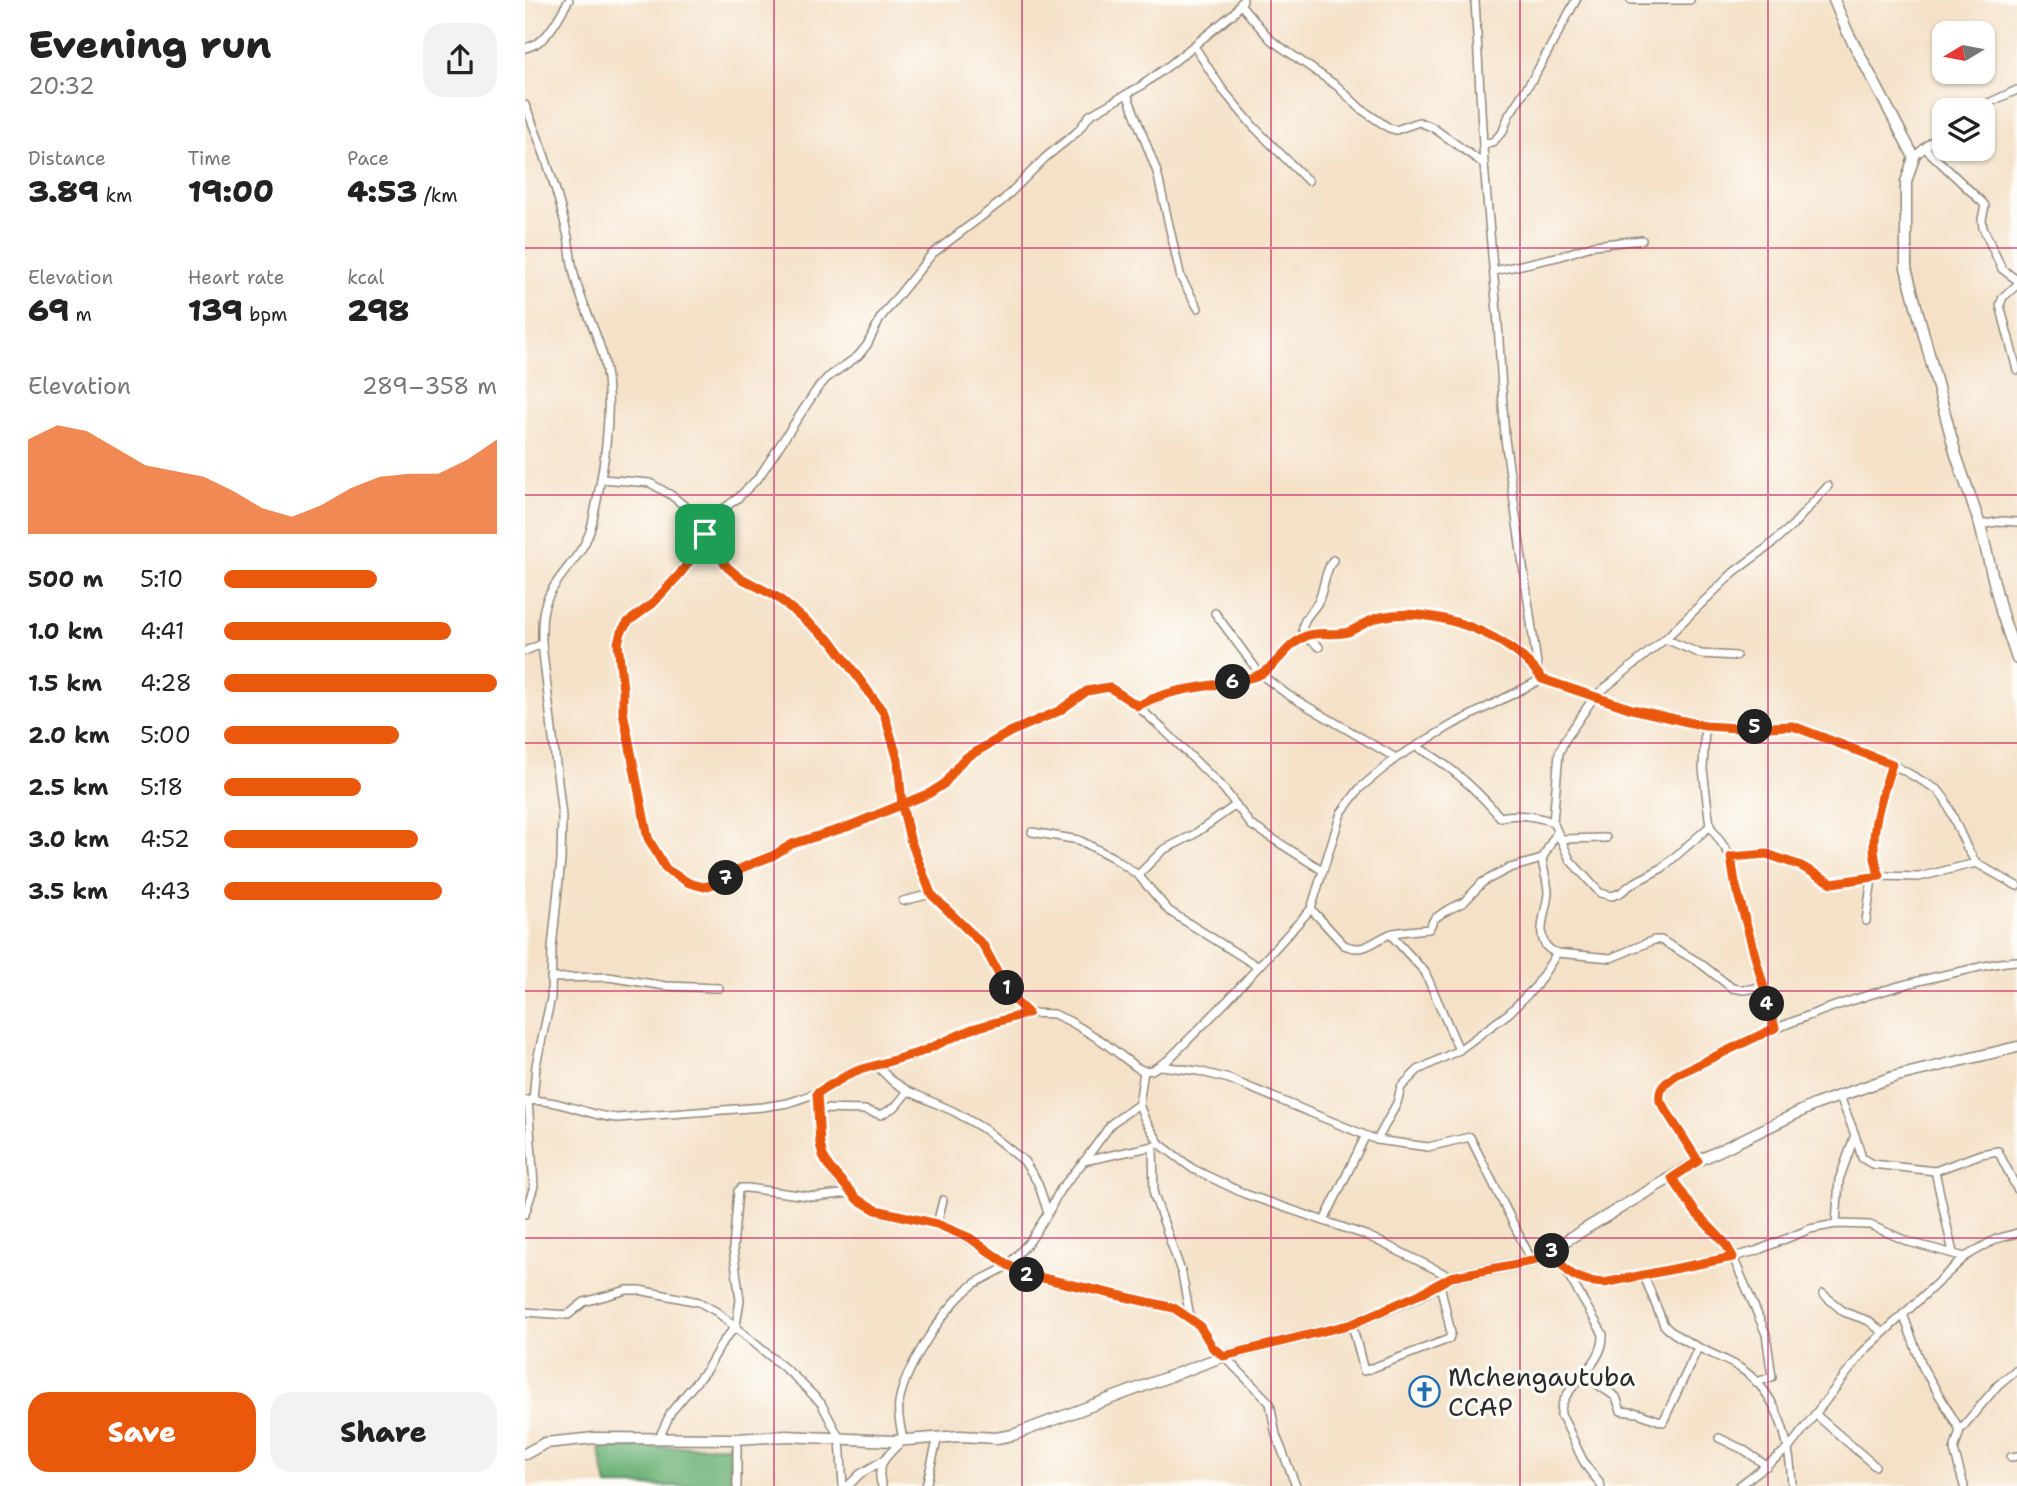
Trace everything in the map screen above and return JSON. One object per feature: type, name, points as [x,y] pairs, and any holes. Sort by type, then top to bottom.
[{"type":"street","points":[[525,48],[533,46],[548,34],[569,0]]},
{"type":"street","points":[[1475,0],[1484,164],[1505,439],[1540,676]]},
{"type":"street","points":[[1483,145],[1495,141],[1503,131],[1509,115],[1535,75],[1576,0]]},
{"type":"street","points":[[1631,0],[1690,0]]},
{"type":"street","points":[[1834,0],[1847,31],[1914,157]]},
{"type":"street","points":[[1322,870],[1257,830],[1241,814],[1224,789],[1138,706],[1109,687],[1087,691],[1059,711],[1010,732],[967,757],[938,788],[847,827],[792,844],[711,885],[697,886],[666,869],[648,838],[623,712],[618,643],[628,622],[652,604],[679,575],[698,550],[708,526],[719,512],[739,498],[759,477],[821,384],[858,356],[867,345],[881,317],[932,254],[1002,201],[1077,132],[1090,115],[1153,78],[1234,13],[1242,2],[1271,40],[1337,86],[1361,109],[1389,128],[1396,130],[1419,122],[1432,127],[1484,164]]},
{"type":"street","points":[[1194,46],[1222,89],[1253,126],[1308,181]]},
{"type":"street","points":[[1995,100],[2017,90]]},
{"type":"street","points":[[1127,94],[1157,172],[1181,278],[1198,308]]},
{"type":"street","points":[[525,105],[545,154],[579,292],[604,360],[607,402],[602,479],[586,541],[549,595],[545,606],[542,644],[562,816],[551,998],[528,1100],[534,1186],[525,1214]]},
{"type":"street","points":[[1932,142],[1914,157],[1906,182],[1906,268],[1956,455],[1980,525],[2001,611],[2017,659]]},
{"type":"street","points":[[1925,148],[1983,203],[1983,228],[2003,269],[2017,283],[2003,297],[2000,305],[2017,370]]},
{"type":"street","points":[[1494,271],[1561,256],[1594,245],[1642,240]]},
{"type":"street","points":[[602,479],[643,481],[657,486],[687,508],[727,567],[739,577],[777,597],[832,642],[887,718],[898,760],[902,805],[910,839],[931,894],[983,945],[1011,997],[1028,1013]]},
{"type":"street","points":[[1710,826],[1662,868],[1615,895],[1606,895],[1594,889],[1570,860],[1553,822],[1559,753],[1594,697],[1665,639],[1721,583],[1792,526],[1828,486]]},
{"type":"street","points":[[1980,525],[2003,521],[2017,522]]},
{"type":"street","points":[[1319,646],[1305,636],[1303,630],[1306,618],[1319,600],[1326,570],[1333,560]]},
{"type":"street","points":[[1215,613],[1260,674],[1288,695],[1396,758]]},
{"type":"street","points":[[1138,706],[1166,695],[1260,674],[1305,636],[1349,632],[1381,617],[1437,617],[1493,638],[1514,651],[1540,676],[1594,697],[1705,726],[1793,726],[1892,764],[1938,790],[1976,863],[2017,886]]},
{"type":"street","points":[[1665,639],[1700,654],[1736,656]]},
{"type":"street","points":[[525,651],[542,644]]},
{"type":"street","points":[[1160,1066],[1227,1001],[1311,909],[1317,897],[1322,870],[1341,813],[1349,801],[1396,758],[1540,676]]},
{"type":"street","points":[[1705,726],[1703,769],[1710,826],[1731,857],[1735,883],[1775,1028]]},
{"type":"street","points":[[1417,747],[1444,762],[1484,798],[1500,817],[1525,816],[1553,822]]},
{"type":"street","points":[[1866,921],[1876,877],[1875,821],[1892,764]]},
{"type":"street","points":[[1138,876],[1163,850],[1193,835],[1236,805]]},
{"type":"street","points":[[1032,832],[1056,834],[1090,844],[1138,876],[1169,911],[1257,966]]},
{"type":"street","points":[[1558,836],[1606,838]]},
{"type":"street","points":[[1311,909],[1346,947],[1369,947],[1390,934],[1430,928],[1434,919],[1464,902],[1483,882],[1510,868],[1542,859],[1558,836]]},
{"type":"street","points":[[1731,857],[1767,854],[1801,866],[1832,883],[1876,877],[1919,877],[1976,863]]},
{"type":"street","points":[[1542,859],[1548,891],[1542,923],[1543,937],[1548,949],[1557,953],[1611,958],[1654,940],[1661,940],[1700,963],[1732,988],[1744,990],[1762,987]]},
{"type":"street","points":[[903,901],[931,894]]},
{"type":"street","points":[[1390,934],[1425,972],[1459,1050]]},
{"type":"street","points":[[1377,1140],[1397,1103],[1401,1087],[1418,1070],[1459,1050],[1522,1000],[1537,986],[1557,953]]},
{"type":"street","points":[[1698,1161],[1660,1101],[1662,1086],[1676,1075],[1775,1028],[1882,990],[2017,961]]},
{"type":"street","points":[[551,978],[608,977],[666,986],[719,988]]},
{"type":"street","points":[[528,1100],[598,1117],[617,1118],[764,1107],[788,1103],[817,1093],[847,1074],[921,1052],[990,1023],[1028,1013],[1054,1014],[1088,1031],[1136,1067],[1145,1070],[1160,1066],[1229,1079],[1365,1137],[1428,1147],[1470,1137],[1532,1261]]},
{"type":"street","points":[[525,1454],[544,1443],[595,1438],[786,1436],[903,1440],[938,1437],[996,1438],[1013,1435],[1224,1356],[1352,1324],[1451,1277],[1532,1261],[1727,1145],[1839,1094],[1893,1077],[2017,1047]]},
{"type":"street","points":[[876,1065],[891,1080],[908,1091],[970,1120],[1024,1161],[1038,1182],[1048,1213]]},
{"type":"street","points":[[1145,1070],[1139,1104],[1156,1145],[1154,1195],[1179,1266],[1190,1317]]},
{"type":"street","points":[[819,1109],[865,1110],[881,1115],[896,1106],[908,1091]]},
{"type":"street","points":[[817,1093],[823,1156],[850,1193],[863,1205],[937,1224],[970,1238],[1025,1274],[1164,1305],[1190,1317],[1199,1325],[1213,1348],[1270,1403],[1276,1435],[1296,1486]]},
{"type":"street","points":[[1839,1094],[1863,1158],[1872,1164],[1935,1171],[1981,1154],[1998,1151],[2017,1189]]},
{"type":"street","points":[[903,1440],[899,1400],[936,1325],[971,1287],[1008,1265],[1041,1226],[1060,1190],[1112,1123],[1139,1104]]},
{"type":"street","points":[[1836,1224],[1839,1180],[1855,1135]]},
{"type":"street","points":[[1324,1221],[1365,1137]]},
{"type":"street","points":[[1084,1161],[1156,1145],[1193,1169],[1245,1194],[1389,1245],[1451,1277]]},
{"type":"street","points":[[1935,1171],[1953,1253]]},
{"type":"street","points":[[1672,1178],[1696,1213],[1725,1243],[1766,1334],[1772,1377],[1756,1382]]},
{"type":"street","points":[[659,1438],[671,1412],[736,1326],[740,1300],[735,1267],[734,1222],[736,1201],[741,1188],[814,1197],[850,1193]]},
{"type":"street","points":[[937,1224],[943,1200]]},
{"type":"street","points":[[1566,1273],[1604,1283],[1644,1276],[1756,1251],[1810,1230],[1836,1224],[1870,1225],[1909,1242],[1965,1257]]},
{"type":"street","points":[[1739,1486],[1789,1448],[1845,1374],[1882,1332],[1965,1257],[1996,1240],[2017,1233]]},
{"type":"street","points":[[1552,1251],[1604,1334],[1602,1349],[1585,1376],[1563,1401],[1561,1415],[1573,1433],[1584,1464],[1597,1476],[1601,1486]]},
{"type":"street","points":[[1644,1276],[1664,1325],[1698,1348],[1734,1365],[1756,1382],[1778,1413],[1789,1448],[1792,1486]]},
{"type":"street","points":[[1352,1324],[1364,1371],[1449,1339],[1451,1333],[1440,1284]]},
{"type":"street","points":[[525,1312],[568,1315],[584,1302],[627,1290],[699,1302],[736,1326],[821,1403],[840,1439],[846,1486]]},
{"type":"street","points":[[1823,1294],[1839,1309],[1869,1321],[1882,1332]]},
{"type":"street","points":[[1903,1314],[1923,1368],[1961,1430]]},
{"type":"street","points":[[1585,1376],[1616,1396],[1621,1411],[1638,1413],[1663,1422],[1698,1348]]},
{"type":"street","points":[[1964,1486],[1954,1450],[1961,1430],[1998,1385],[2017,1370]]},
{"type":"street","points":[[1815,1414],[1875,1466]]},
{"type":"street","points":[[926,1486],[938,1437]]},
{"type":"street","points":[[737,1438],[737,1486]]},
{"type":"street","points":[[1720,1438],[1767,1466]]},
{"type":"street","points":[[846,1486],[882,1461],[903,1440]]},
{"type":"street","points":[[882,1461],[879,1471],[882,1486]]},
{"type":"green space","points":[[729,1446],[731,1486],[607,1486],[599,1448]]},
{"type":"place","name":"Mchengautuba CCAP","points":[[1425,1392]]},
{"type":"route","points":[[705,534],[698,550],[679,575],[652,604],[628,622],[618,643],[623,712],[648,838],[666,869],[697,886],[711,885],[810,836],[847,827],[870,816],[902,805],[930,793],[944,784],[963,760],[1010,732],[1059,711],[1087,691],[1106,686],[1138,706],[1166,695],[1260,674],[1305,636],[1345,633],[1371,620],[1393,615],[1437,617],[1472,628],[1514,651],[1538,672],[1542,679],[1632,709],[1705,726],[1793,726],[1892,764],[1875,821],[1875,864],[1880,876],[1832,883],[1801,866],[1767,854],[1731,857],[1735,883],[1775,1028],[1676,1075],[1662,1086],[1659,1093],[1660,1101],[1698,1161],[1672,1178],[1696,1213],[1725,1243],[1733,1257],[1604,1283],[1566,1273],[1552,1251],[1532,1261],[1451,1277],[1430,1290],[1352,1324],[1224,1356],[1213,1348],[1199,1325],[1174,1308],[1025,1274],[970,1238],[937,1224],[863,1205],[850,1193],[823,1156],[817,1093],[853,1072],[921,1052],[972,1029],[1028,1013],[1011,997],[989,952],[931,894],[910,839],[902,805],[898,760],[884,713],[832,642],[777,597],[739,577],[727,567],[705,534]]}]
